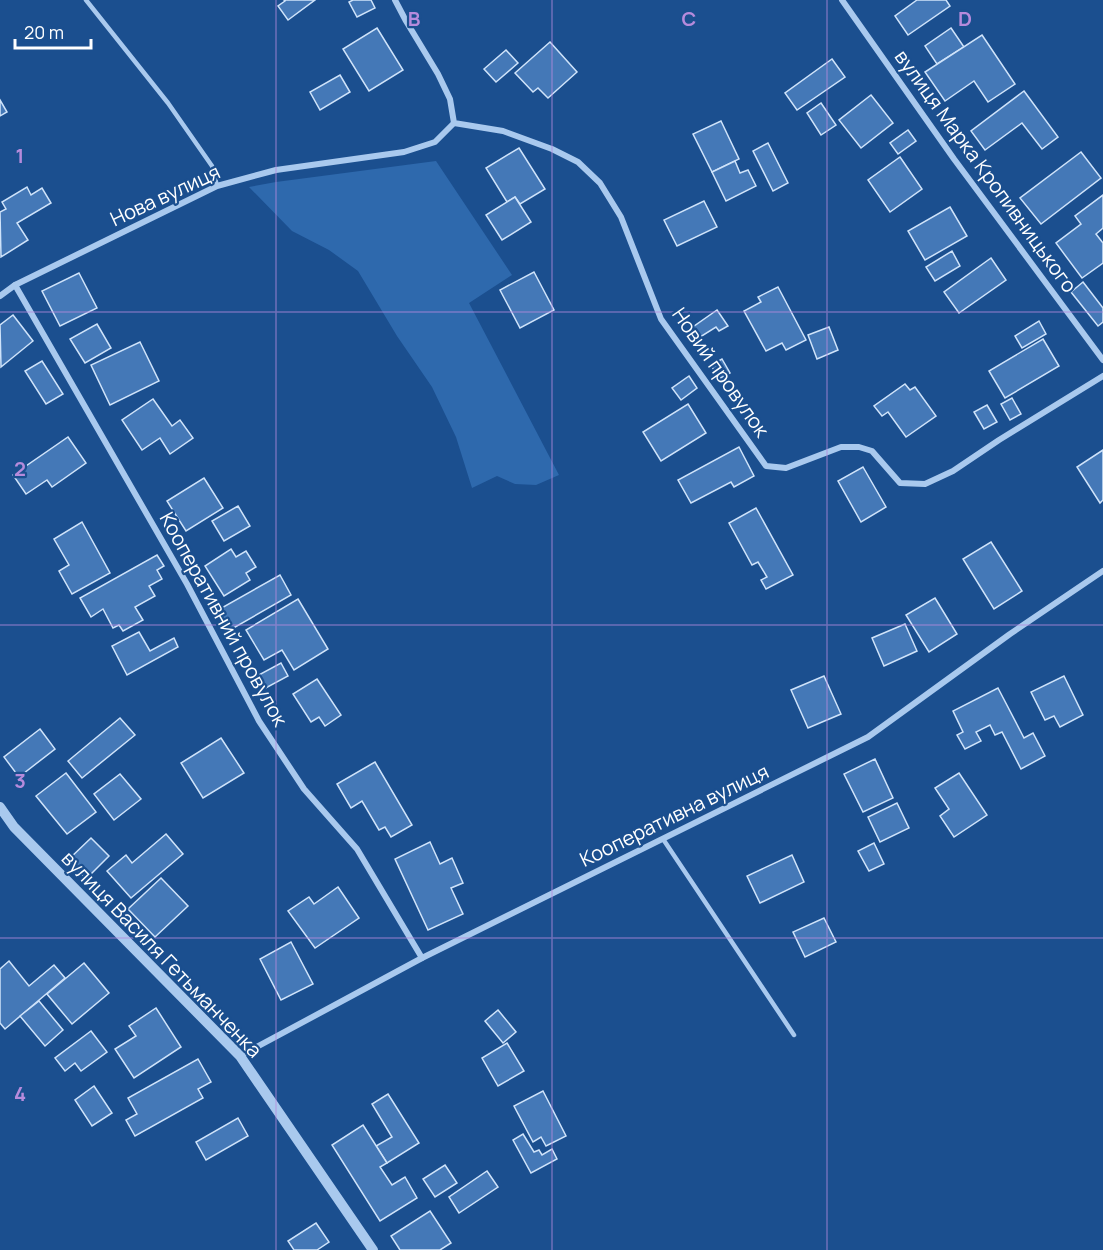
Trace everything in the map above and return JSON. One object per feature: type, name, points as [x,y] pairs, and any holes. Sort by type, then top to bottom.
[{"type":"street","points":[[395,0],[450,99],[454,123]]},
{"type":"street","name":"вулиця Марка Кропивницького","points":[[842,0],[954,159],[1101,351],[1103,360]]},
{"type":"street","name":"Нова вулиця","points":[[0,296],[15,285],[217,186],[276,170],[404,152],[435,142],[454,123]]},
{"type":"street","name":"Новий провулок","points":[[454,123],[503,131],[552,149],[578,162],[600,183],[621,217],[661,319],[766,466],[786,468],[841,447],[859,447],[872,451],[900,483],[925,484],[953,471],[1103,376]]},
{"type":"street","name":"Кооперативний провулок","points":[[15,285],[187,584],[259,721],[304,789],[357,849],[422,958]]},
{"type":"street","name":"Кооперативна вулиця","points":[[240,1056],[422,958],[868,737],[1010,634],[1103,572]]},
{"type":"street","name":"вулиця Василя Гетьманченка","points":[[0,807],[14,827],[240,1056],[373,1250]]},
{"type":"lane","points":[[86,0],[168,103],[212,166],[217,186]]},
{"type":"lane","points":[[663,839],[794,1035]]},
{"type":"shaded area","points":[[436,161],[512,275],[469,303],[559,475],[536,485],[515,484],[497,476],[472,488],[456,437],[432,387],[397,336],[358,271],[329,250],[292,231],[249,187]]},
{"type":"building","points":[[284,0],[315,0],[288,20],[278,6]]},
{"type":"building","points":[[371,0],[375,8],[357,17],[349,2]]},
{"type":"building","points":[[917,0],[946,0],[950,6],[908,35],[895,16]]},
{"type":"building","points":[[377,28],[403,70],[369,91],[343,49]]},
{"type":"building","points":[[951,28],[964,47],[937,64],[925,46]]},
{"type":"building","points":[[982,35],[1015,84],[988,102],[974,81],[945,101],[925,72]]},
{"type":"building","points":[[550,42],[577,72],[548,98],[538,88],[533,92],[515,73]]},
{"type":"building","points":[[506,50],[518,63],[496,82],[484,69]]},
{"type":"building","points":[[832,59],[845,77],[797,110],[785,93]]},
{"type":"building","points":[[340,75],[350,92],[320,110],[310,92]]},
{"type":"building","points":[[1024,91],[1058,137],[1042,149],[1022,123],[985,150],[971,131]]},
{"type":"building","points":[[871,95],[893,123],[861,148],[839,120]]},
{"type":"building","points":[[0,100],[7,112],[0,116]]},
{"type":"building","points":[[821,103],[836,125],[821,135],[807,113]]},
{"type":"building","points":[[721,121],[739,159],[712,172],[693,134]]},
{"type":"building","points":[[908,130],[916,141],[898,154],[890,143]]},
{"type":"building","points":[[768,143],[788,183],[773,191],[753,151]]},
{"type":"building","points":[[519,148],[545,189],[520,204],[515,197],[507,202],[486,168]]},
{"type":"building","points":[[1081,152],[1101,178],[1041,224],[1020,198]]},
{"type":"building","points":[[900,157],[922,189],[890,212],[868,180]]},
{"type":"building","points":[[735,161],[740,173],[748,170],[756,186],[726,201],[712,172]]},
{"type":"building","points":[[27,187],[31,195],[42,188],[51,203],[17,223],[28,240],[1,257],[0,212],[6,209],[2,202]]},
{"type":"building","points":[[1103,195],[1103,228],[1096,234],[1103,243],[1103,263],[1082,278],[1056,243],[1081,224],[1075,216]]},
{"type":"building","points":[[515,197],[531,222],[502,240],[486,215]]},
{"type":"building","points":[[704,201],[717,227],[677,246],[664,220]]},
{"type":"building","points":[[950,207],[967,236],[925,260],[908,231]]},
{"type":"building","points":[[952,251],[960,266],[935,281],[926,267]]},
{"type":"building","points":[[991,258],[1006,280],[959,313],[944,292]]},
{"type":"building","points":[[534,272],[554,310],[520,328],[500,290]]},
{"type":"building","points":[[79,273],[97,308],[60,326],[42,291]]},
{"type":"building","points":[[1083,282],[1103,308],[1103,322],[1098,326],[1071,292]]},
{"type":"building","points":[[778,287],[806,340],[786,350],[782,343],[766,351],[744,311],[761,302],[758,297]]},
{"type":"building","points":[[717,310],[728,326],[719,331],[716,327],[697,339],[690,329]]},
{"type":"building","points":[[13,315],[33,341],[1,367],[0,325]]},
{"type":"building","points":[[1039,321],[1046,334],[1022,348],[1015,336]]},
{"type":"building","points":[[97,324],[111,348],[85,363],[70,339]]},
{"type":"building","points":[[829,327],[838,350],[817,359],[808,335]]},
{"type":"building","points":[[1043,339],[1059,366],[1005,398],[989,371]]},
{"type":"building","points":[[140,342],[159,381],[110,405],[91,365]]},
{"type":"building","points":[[722,359],[730,373],[719,379],[711,365]]},
{"type":"building","points":[[42,361],[63,394],[46,404],[25,371]]},
{"type":"building","points":[[689,376],[697,388],[681,400],[672,388]]},
{"type":"building","points":[[905,384],[910,390],[915,387],[936,416],[906,437],[888,412],[882,416],[874,406]]},
{"type":"building","points":[[1012,398],[1021,414],[1010,420],[1001,404]]},
{"type":"building","points":[[153,399],[172,426],[180,420],[193,438],[170,454],[160,438],[142,450],[122,420]]},
{"type":"building","points":[[688,404],[706,433],[661,461],[643,432]]},
{"type":"building","points":[[987,405],[997,422],[984,429],[974,412]]},
{"type":"building","points":[[68,437],[86,463],[52,487],[47,480],[26,494],[13,475]]},
{"type":"building","points":[[739,447],[754,476],[734,487],[731,482],[691,503],[678,480]]},
{"type":"building","points":[[1103,450],[1103,500],[1100,503],[1077,467]]},
{"type":"building","points":[[863,467],[886,507],[861,522],[838,481]]},
{"type":"building","points":[[204,478],[223,508],[186,531],[167,501]]},
{"type":"building","points":[[238,506],[250,526],[224,541],[212,521]]},
{"type":"building","points":[[756,508],[793,575],[766,589],[761,580],[767,577],[758,562],[752,565],[729,523]]},
{"type":"building","points":[[82,522],[110,573],[72,594],[59,571],[69,565],[54,539]]},
{"type":"building","points":[[991,542],[1022,591],[994,609],[963,559]]},
{"type":"building","points":[[231,549],[236,557],[246,551],[256,567],[246,573],[250,580],[224,596],[205,566]]},
{"type":"building","points":[[157,555],[164,566],[157,570],[162,579],[149,586],[155,596],[135,607],[143,620],[123,631],[119,625],[113,628],[103,609],[91,617],[80,598]]},
{"type":"building","points":[[280,575],[291,595],[230,630],[218,610]]},
{"type":"building","points":[[935,598],[957,634],[929,652],[906,615]]},
{"type":"building","points":[[298,599],[328,649],[294,670],[282,650],[264,660],[246,630]]},
{"type":"building","points":[[905,624],[917,651],[884,666],[872,638]]},
{"type":"building","points":[[139,632],[150,651],[174,638],[178,647],[127,675],[112,646]]},
{"type":"building","points":[[281,663],[288,676],[262,690],[255,677]]},
{"type":"building","points":[[824,676],[841,714],[808,728],[791,690]]},
{"type":"building","points":[[1064,676],[1083,715],[1060,727],[1054,716],[1045,720],[1031,692]]},
{"type":"building","points":[[317,679],[341,715],[325,726],[319,717],[311,722],[293,694]]},
{"type":"building","points":[[998,688],[1024,738],[1033,733],[1045,756],[1021,769],[1002,732],[995,735],[990,725],[976,732],[981,741],[965,749],[957,735],[963,732],[953,711]]},
{"type":"building","points":[[120,718],[135,735],[82,778],[68,761]]},
{"type":"building","points":[[40,729],[55,749],[19,777],[4,757]]},
{"type":"building","points":[[221,738],[244,773],[203,798],[181,763]]},
{"type":"building","points":[[875,759],[893,798],[863,812],[844,774]]},
{"type":"building","points":[[375,762],[412,825],[391,837],[385,827],[379,830],[362,801],[351,808],[337,784]]},
{"type":"building","points":[[66,773],[96,812],[67,834],[36,796]]},
{"type":"building","points":[[959,773],[987,815],[954,837],[940,816],[949,809],[935,788]]},
{"type":"building","points":[[120,774],[141,799],[114,820],[94,794]]},
{"type":"building","points":[[897,803],[909,828],[880,842],[868,817]]},
{"type":"building","points":[[166,834],[183,854],[131,898],[107,871],[126,855],[132,863]]},
{"type":"building","points":[[91,838],[109,856],[86,879],[68,860]]},
{"type":"building","points":[[430,842],[440,864],[452,858],[463,883],[451,888],[463,914],[428,930],[395,859]]},
{"type":"building","points":[[874,843],[884,864],[869,871],[858,851]]},
{"type":"building","points":[[792,855],[804,882],[760,903],[747,876]]},
{"type":"building","points":[[161,878],[188,906],[155,937],[128,909]]},
{"type":"building","points":[[338,887],[359,918],[315,948],[288,911],[309,897],[314,904]]},
{"type":"building","points":[[824,918],[836,942],[805,957],[793,932]]},
{"type":"building","points":[[291,942],[313,984],[281,1000],[260,959]]},
{"type":"building","points":[[9,961],[29,986],[54,965],[65,978],[5,1029],[0,1023],[0,969]]},
{"type":"building","points":[[84,963],[109,993],[72,1024],[47,994]]},
{"type":"building","points":[[39,1001],[63,1030],[45,1046],[20,1016]]},
{"type":"building","points":[[156,1008],[181,1047],[134,1078],[115,1049],[136,1036],[129,1026]]},
{"type":"building","points":[[498,1010],[516,1032],[503,1043],[485,1021]]},
{"type":"building","points":[[91,1031],[107,1052],[81,1071],[75,1063],[65,1071],[55,1058]]},
{"type":"building","points":[[507,1043],[524,1071],[498,1086],[482,1058]]},
{"type":"building","points":[[198,1059],[211,1082],[198,1089],[203,1098],[135,1136],[126,1120],[137,1114],[128,1098]]},
{"type":"building","points":[[94,1086],[112,1113],[92,1126],[75,1100]]},
{"type":"building","points":[[543,1091],[566,1136],[546,1146],[541,1137],[533,1142],[514,1106]]},
{"type":"building","points":[[388,1094],[419,1143],[387,1163],[376,1146],[392,1137],[372,1104]]},
{"type":"building","points":[[238,1118],[248,1136],[206,1160],[196,1142]]},
{"type":"building","points":[[363,1125],[387,1163],[380,1167],[392,1185],[405,1177],[417,1198],[380,1221],[332,1145]]},
{"type":"building","points":[[523,1134],[534,1152],[539,1150],[542,1155],[552,1149],[557,1159],[531,1173],[513,1140]]},
{"type":"building","points":[[445,1165],[457,1183],[435,1197],[423,1179]]},
{"type":"building","points":[[487,1171],[498,1187],[459,1213],[449,1197]]},
{"type":"building","points":[[430,1211],[451,1243],[440,1250],[400,1250],[391,1236]]},
{"type":"building","points":[[316,1223],[329,1242],[317,1250],[294,1250],[288,1241]]}]
